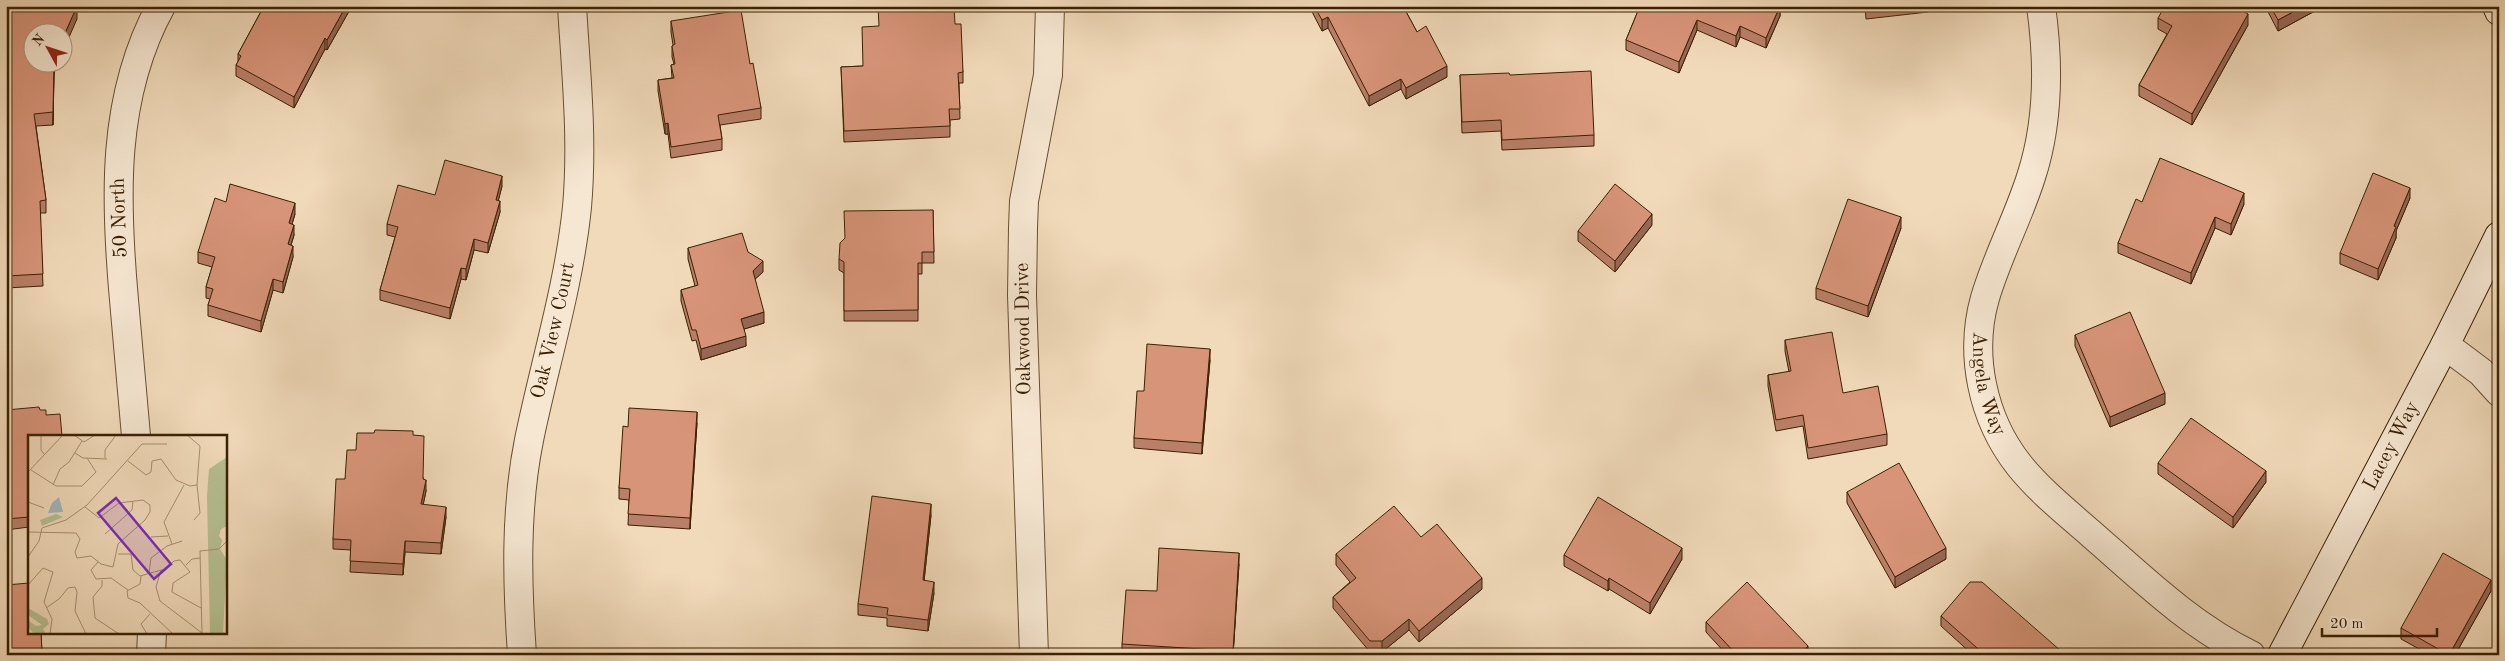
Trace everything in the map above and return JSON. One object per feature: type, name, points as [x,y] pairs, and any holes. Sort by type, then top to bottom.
[{"type":"street","name":"50 North","points":[[136,435],[118,228],[118,163],[130,88],[140,51],[161,6]]},
{"type":"street","name":"Oak View Court","points":[[522,655],[518,562],[522,484],[529,440],[564,290],[577,206],[579,136],[572,6]]},
{"type":"street","name":"Oakwood Drive","points":[[1034,655],[1022,295],[1022,228],[1024,201],[1048,75],[1050,6]]},
{"type":"street","name":"Angela Way","points":[[2041,6],[2046,42],[2047,78],[2040,136],[2032,176],[1986,296],[1980,321],[1977,342],[1984,392],[2004,443],[2019,465],[2046,495],[2181,612],[2223,640],[2251,655]]},
{"type":"street","points":[[2497,6],[2499,11]]},
{"type":"street","name":"Lacey Way","points":[[2282,655],[2445,345],[2499,236]]},
{"type":"street","points":[[2445,345],[2481,372],[2499,392]]},
{"type":"street","points":[[151,655],[152,634]]},
{"type":"building","points":[[6,6],[77,6],[70,22],[22,22],[22,72],[54,72],[53,112],[34,114],[46,200],[40,201],[43,274],[6,276],[6,161],[11,161],[6,97]]},
{"type":"building","points":[[264,6],[346,6],[327,40],[325,38],[294,97],[236,65],[241,56],[238,54]]},
{"type":"building","points":[[878,6],[954,6],[955,24],[961,24],[963,72],[958,73],[960,109],[949,109],[950,126],[844,131],[841,67],[863,66],[862,27],[879,26]]},
{"type":"building","points":[[1314,6],[1403,6],[1417,32],[1426,26],[1447,66],[1406,88],[1401,79],[1369,96],[1328,17],[1322,20]]},
{"type":"building","points":[[1640,6],[1780,6],[1766,38],[1740,26],[1736,36],[1697,20],[1679,62],[1626,40]]},
{"type":"building","points":[[1866,6],[1883,6],[1866,8]]},
{"type":"building","points":[[2165,6],[2234,6],[2248,14],[2192,114],[2139,85],[2172,26],[2158,18]]},
{"type":"building","points":[[2270,6],[2304,6],[2278,20]]},
{"type":"building","points":[[741,10],[750,64],[753,63],[761,108],[718,115],[722,139],[671,147],[668,123],[665,124],[658,80],[674,78],[671,65],[675,64],[672,46],[675,44],[671,21]]},
{"type":"building","points":[[1591,71],[1594,135],[1502,140],[1501,120],[1462,122],[1460,75],[1509,73],[1510,75]]},
{"type":"building","points":[[2160,158],[2244,193],[2231,224],[2215,217],[2191,273],[2118,243],[2136,199],[2142,202]]},
{"type":"building","points":[[445,160],[502,176],[496,200],[500,201],[488,243],[474,239],[466,269],[461,268],[450,308],[380,290],[398,227],[387,224],[398,185],[435,195]]},
{"type":"building","points":[[2373,173],[2410,188],[2378,269],[2340,253]]},
{"type":"building","points":[[230,184],[295,203],[289,223],[294,225],[288,244],[293,246],[283,282],[273,279],[261,321],[208,305],[213,289],[206,287],[215,257],[198,252],[215,198],[226,202]]},
{"type":"building","points":[[1615,184],[1652,214],[1615,261],[1578,231]]},
{"type":"building","points":[[1848,199],[1901,217],[1868,306],[1816,288]]},
{"type":"building","points":[[933,210],[934,252],[922,252],[922,263],[918,263],[918,310],[844,311],[844,262],[839,259],[840,243],[845,238],[844,211]]},
{"type":"building","points":[[742,233],[748,252],[763,261],[753,271],[764,312],[741,319],[746,336],[701,349],[696,330],[692,330],[681,290],[698,285],[688,248]]},
{"type":"building","points":[[2130,312],[2165,393],[2110,417],[2075,335]]},
{"type":"building","points":[[1832,332],[1843,393],[1878,386],[1887,434],[1808,448],[1803,415],[1776,420],[1768,375],[1791,371],[1785,340]]},
{"type":"building","points":[[1147,344],[1210,349],[1202,443],[1134,438],[1137,391],[1144,391]]},
{"type":"building","points":[[39,407],[40,410],[46,410],[46,415],[60,414],[62,435],[28,435],[28,517],[6,519],[6,410]]},
{"type":"building","points":[[629,408],[697,412],[690,518],[628,514],[630,489],[619,488],[623,426],[628,427]]},
{"type":"building","points":[[2191,418],[2266,471],[2233,517],[2158,463]]},
{"type":"building","points":[[375,430],[413,431],[413,435],[424,436],[423,479],[426,480],[421,504],[446,507],[441,543],[405,541],[403,564],[350,561],[351,540],[333,539],[336,479],[345,479],[347,450],[356,450],[357,433],[374,433]]},
{"type":"building","points":[[1899,463],[1946,548],[1895,577],[1847,492]]},
{"type":"building","points":[[872,496],[931,504],[923,580],[934,582],[928,620],[887,615],[888,608],[858,604]]},
{"type":"building","points":[[1598,497],[1682,548],[1650,603],[1609,578],[1608,581],[1564,555]]},
{"type":"building","points":[[1394,506],[1421,537],[1437,524],[1482,578],[1419,631],[1409,619],[1382,641],[1370,641],[1333,597],[1356,578],[1336,554]]},
{"type":"building","points":[[1159,548],[1239,553],[1233,651],[1122,644],[1126,590],[1157,591]]},
{"type":"building","points":[[2443,553],[2491,580],[2449,655],[2401,628]]},
{"type":"building","points":[[1747,582],[1808,646],[1799,655],[1737,655],[1706,622]]},
{"type":"building","points":[[1970,582],[1982,582],[2061,651],[2058,655],[1985,655],[1941,616]]},
{"type":"building","points":[[28,583],[28,634],[41,634],[42,652],[35,653],[35,655],[6,655],[6,585]]}]
